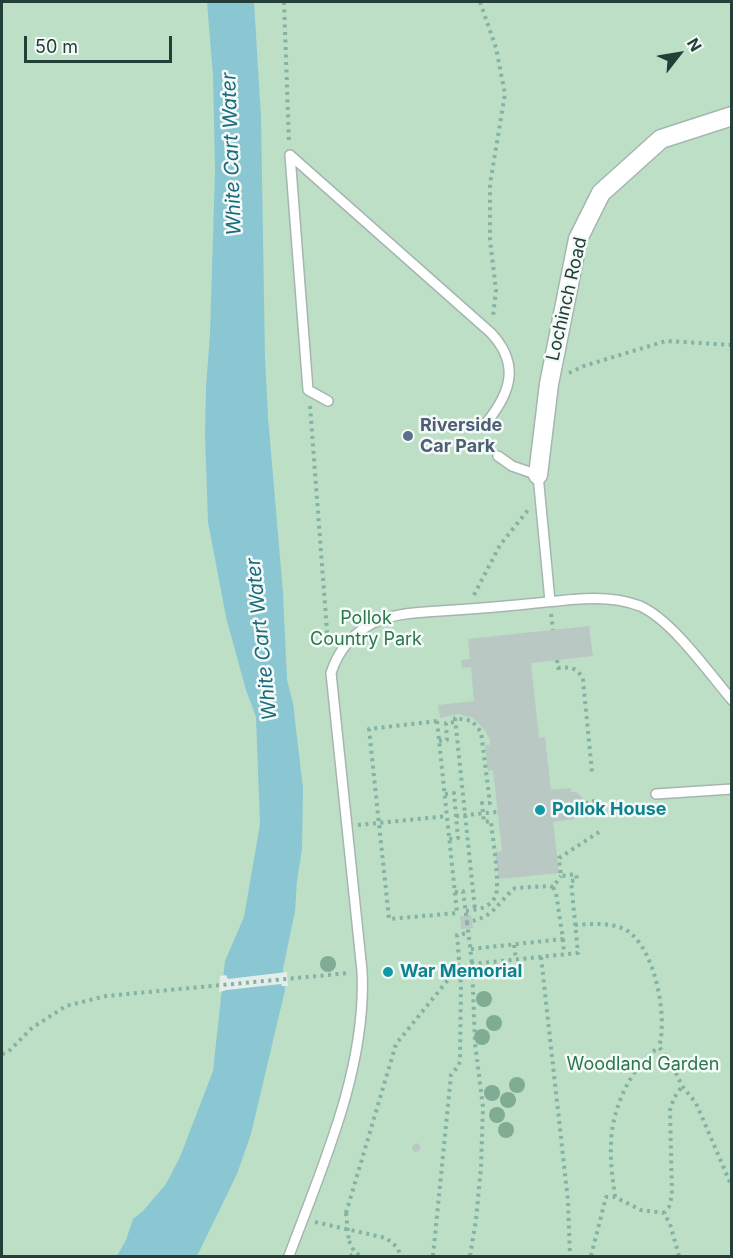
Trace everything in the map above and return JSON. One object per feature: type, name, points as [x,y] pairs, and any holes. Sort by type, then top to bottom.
[{"type":"street","name":"Lochinch Road","points":[[538,475],[549,384],[578,239],[601,193],[661,139],[732,116]]},
{"type":"lane","points":[[290,155],[502,344],[508,358],[508,386],[501,403],[486,422]]},
{"type":"lane","points":[[290,155],[308,390],[328,401]]},
{"type":"lane","points":[[498,456],[512,466],[538,475],[550,601]]},
{"type":"lane","points":[[289,1257],[330,1146],[361,1026],[362,971],[331,674],[335,660],[346,642],[371,624],[396,616],[550,601],[610,600],[639,606],[651,613],[687,646],[732,700]]},
{"type":"lane","points":[[656,794],[732,789]]},
{"type":"path","points":[[284,2],[290,155]]},
{"type":"path","points":[[480,2],[496,48],[505,94],[490,184],[490,240],[496,290],[491,333]]},
{"type":"path","points":[[549,384],[584,366],[666,341],[732,345]]},
{"type":"path","points":[[308,390],[331,674]]},
{"type":"path","points":[[468,609],[500,545],[540,499]]},
{"type":"path","points":[[557,660],[558,668],[577,670],[583,680],[592,772]]},
{"type":"path","points":[[466,911],[475,910],[490,904],[497,889],[491,820],[484,822],[483,813],[483,803],[489,803],[482,732],[468,719],[455,718],[475,910]]},
{"type":"path","points":[[437,721],[439,741],[457,913],[389,919],[369,729],[437,721]]},
{"type":"path","points":[[439,741],[447,740],[446,723],[455,722]]},
{"type":"path","points":[[445,794],[454,793],[458,838],[449,839]]},
{"type":"path","points":[[585,803],[595,801]]},
{"type":"path","points":[[456,816],[497,812]]},
{"type":"path","points":[[363,825],[447,816]]},
{"type":"path","points":[[553,887],[561,876],[559,858],[599,832]]},
{"type":"path","points":[[472,964],[578,953],[571,881],[577,880],[576,874],[561,876]]},
{"type":"path","points":[[467,922],[492,913],[515,888],[553,887]]},
{"type":"path","points":[[553,887],[556,893],[564,954]]},
{"type":"path","points":[[455,892],[463,891],[471,949],[476,1043],[483,1107],[480,1178],[470,1257]]},
{"type":"path","points":[[575,926],[610,925],[624,929],[640,943],[657,987],[661,1023],[659,1047],[672,1064],[682,1086],[696,1103],[732,1187]]},
{"type":"path","points":[[433,1257],[452,1075],[460,1060],[462,1005],[457,935],[468,933]]},
{"type":"path","points":[[471,949],[563,939]]},
{"type":"path","points":[[514,945],[516,959]]},
{"type":"path","points":[[540,957],[568,1201],[570,1257]]},
{"type":"path","points":[[361,1257],[354,1253],[349,1241],[346,1213],[396,1044],[456,970],[459,959]]},
{"type":"path","points":[[2,1054],[8,1052],[32,1028],[66,1006],[106,996],[362,971]]},
{"type":"path","points":[[615,1197],[610,1143],[615,1119],[632,1076],[650,1053],[659,1047]]},
{"type":"path","points":[[664,1213],[669,1207],[672,1195],[670,1110],[682,1086]]},
{"type":"path","points":[[591,1257],[606,1197],[615,1197],[641,1210],[664,1213]]},
{"type":"path","points":[[664,1213],[670,1224],[679,1257]]},
{"type":"path","points":[[303,1218],[386,1238],[393,1242],[400,1256]]},
{"type":"path","points":[[350,1257],[354,1253]]},
{"type":"green space","name":"Pollok Country Park","points":[[2,2],[731,2],[731,1256],[2,1256]]},
{"type":"water","name":"White Cart Water","points":[[207,2],[254,2],[261,118],[268,417],[283,593],[287,680],[293,703],[303,788],[302,849],[295,911],[283,969],[285,990],[251,1134],[237,1174],[197,1256],[117,1256],[126,1240],[133,1219],[166,1184],[180,1157],[213,1071],[225,961],[244,917],[260,824],[256,717],[246,690],[226,617],[208,522],[205,435],[215,170],[213,76]]},
{"type":"pier","points":[[287,972],[288,986],[281,984],[219,992],[220,976],[226,975],[228,979]]},
{"type":"building","points":[[589,626],[593,656],[531,663],[539,738],[545,737],[551,790],[571,788],[571,792],[576,792],[583,798],[584,808],[579,815],[574,816],[574,819],[553,822],[559,873],[499,879],[495,852],[502,851],[493,770],[488,771],[485,745],[490,745],[490,740],[485,730],[473,718],[458,714],[440,718],[438,705],[474,701],[471,667],[462,668],[461,660],[470,659],[468,639]]},
{"type":"building","points":[[471,915],[473,928],[461,929],[460,916]]},
{"type":"building","points":[[417,1143],[421,1147],[415,1152],[412,1149]]},
{"type":"place","name":"Riverside Car Park","points":[[408,436]]},
{"type":"place","name":"Pollok House","points":[[540,810]]},
{"type":"place","name":"War Memorial","points":[[388,972]]},
{"type":"park label","name":"Woodland Garden","points":[[643,1065]]}]
